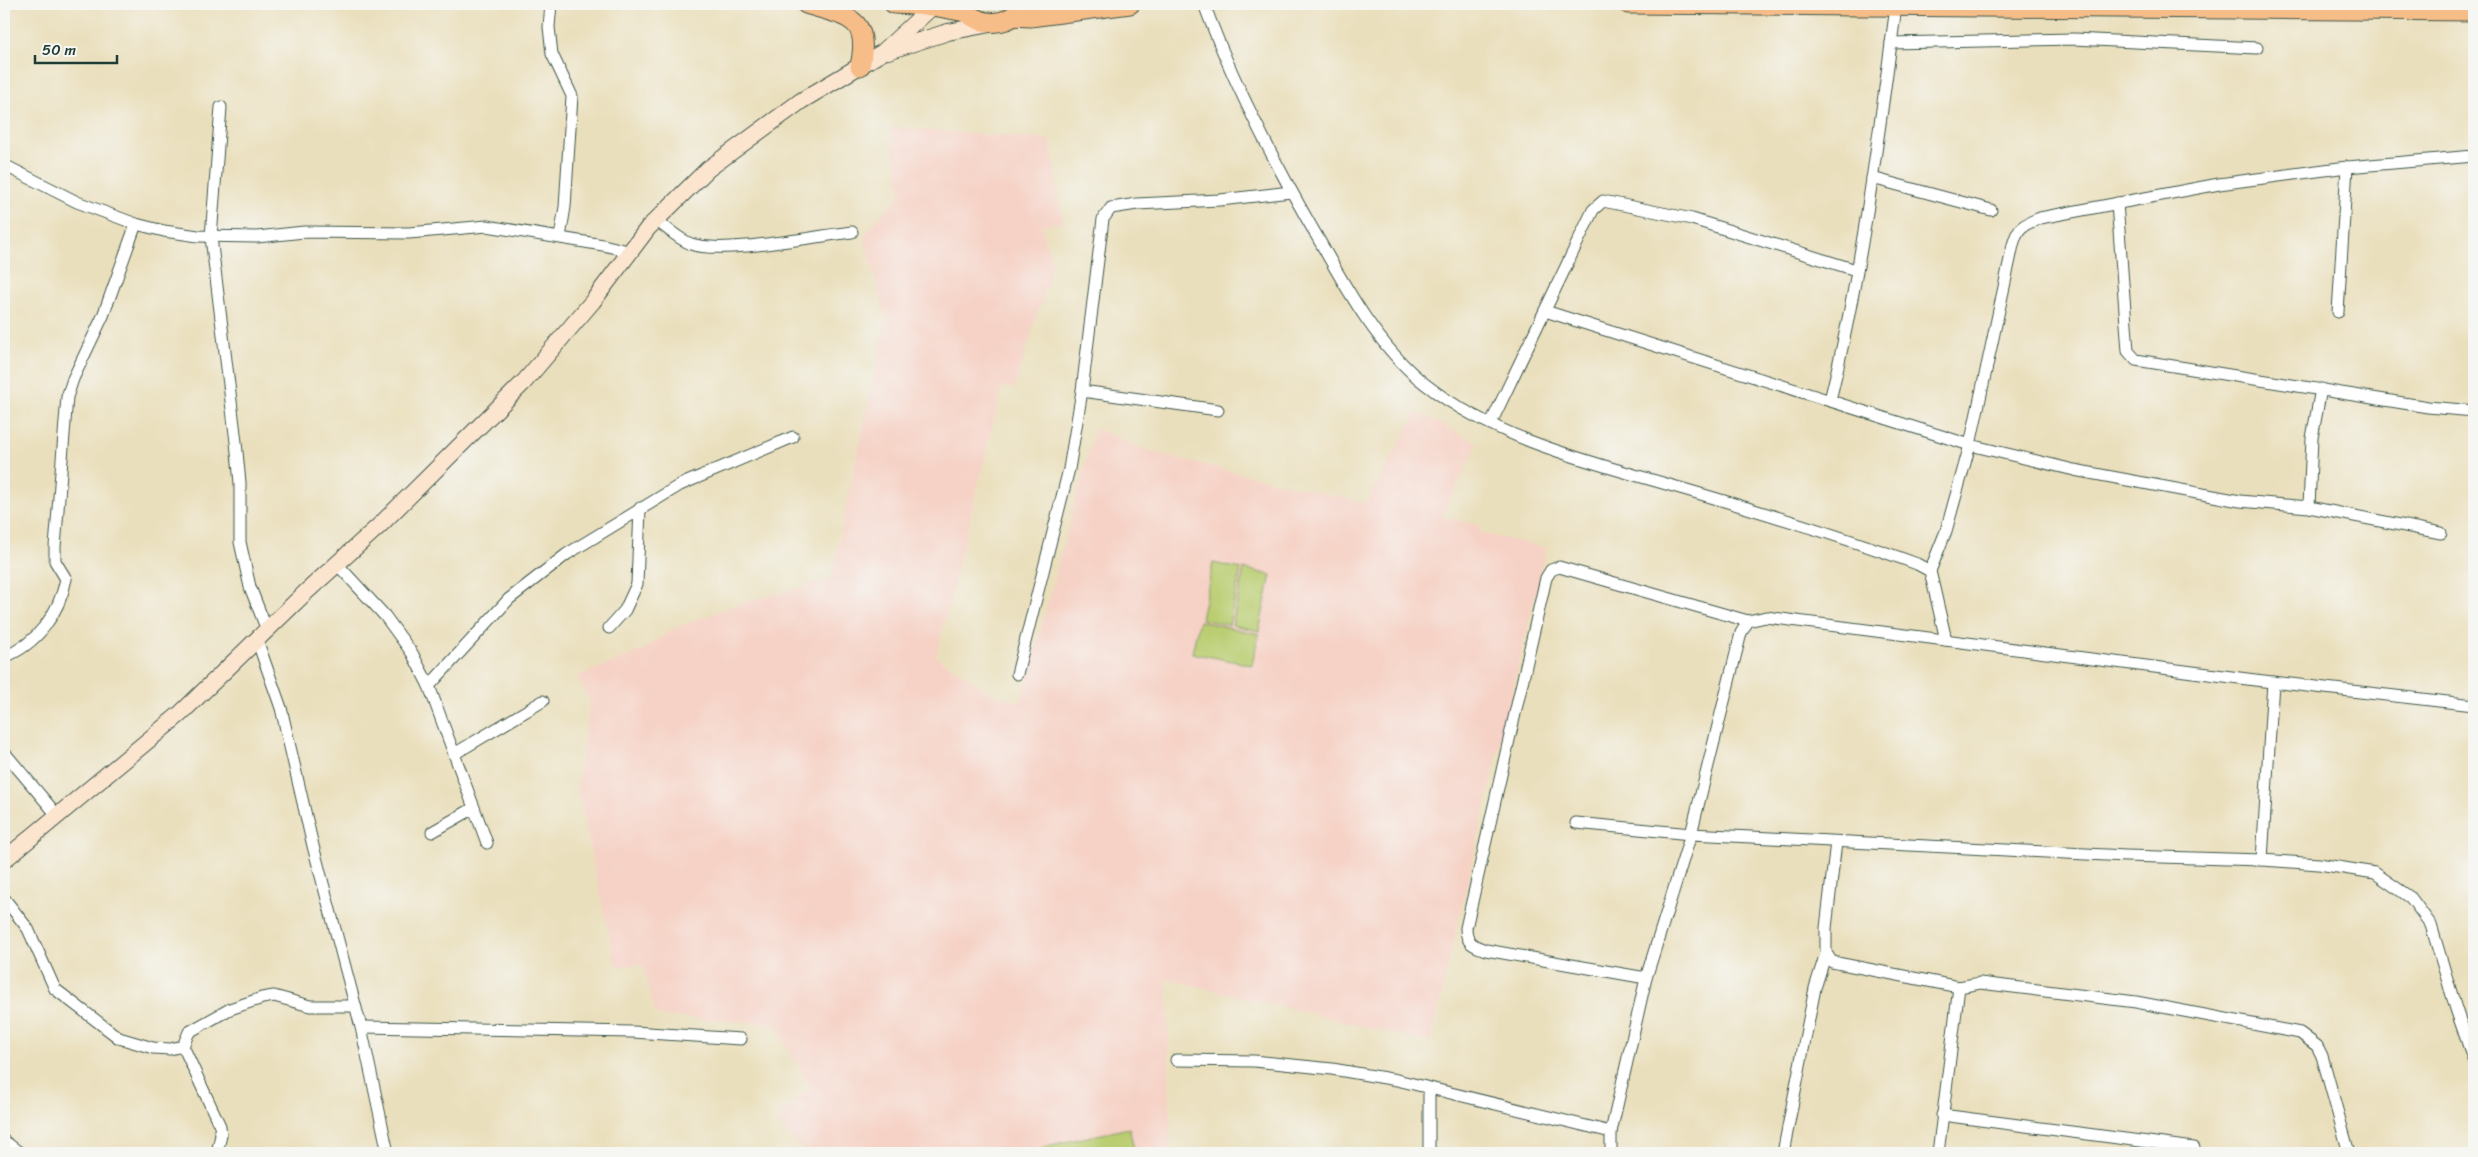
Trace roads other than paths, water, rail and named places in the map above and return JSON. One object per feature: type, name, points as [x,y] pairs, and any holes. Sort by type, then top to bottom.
[{"type":"main road","points":[[806,4],[855,23],[863,33],[864,46],[860,66]]},
{"type":"main road","points":[[894,4],[962,8],[976,19],[995,23],[1019,10],[1030,17],[1130,4]]},
{"type":"main road","points":[[1628,4],[2474,11]]},
{"type":"street","points":[[551,4],[552,54],[572,96],[565,207],[560,238]]},
{"type":"street","points":[[1204,4],[1222,52],[1291,192],[1340,277],[1375,330],[1400,360],[1424,384],[1451,402],[1491,423],[1573,457],[1738,505],[1902,558],[1930,571]]},
{"type":"street","points":[[4,860],[180,714],[380,525],[524,382],[593,301],[628,251],[656,220],[716,164],[801,101],[883,52],[934,5]]},
{"type":"street","points":[[1830,400],[1845,339],[1872,178],[1896,7]]},
{"type":"street","points":[[883,52],[948,32],[995,23]]},
{"type":"street","points":[[1891,43],[2074,39],[2257,48]]},
{"type":"street","points":[[221,107],[211,237],[240,483],[240,542],[281,708],[312,846],[360,1027],[388,1153]]},
{"type":"street","points":[[1946,640],[1930,571],[1946,531],[1970,445],[2016,232],[2023,224],[2040,218],[2219,184],[2347,167],[2474,156]]},
{"type":"street","points":[[4,165],[77,202],[136,224],[164,231],[211,237],[257,237],[304,232],[409,234],[487,226],[628,251]]},
{"type":"street","points":[[2338,312],[2347,167]]},
{"type":"street","points":[[1872,178],[1990,210]]},
{"type":"street","points":[[1017,674],[1069,469],[1082,391],[1103,219],[1111,208],[1137,204],[1220,200],[1291,192]]},
{"type":"street","points":[[1491,423],[1593,210],[1603,201],[1692,219],[1856,270]]},
{"type":"street","points":[[2117,203],[2128,351],[2136,360],[2428,407],[2474,411]]},
{"type":"street","points":[[656,220],[680,238],[704,247],[730,247],[852,232]]},
{"type":"street","points":[[4,657],[26,645],[42,631],[56,610],[63,594],[66,579],[55,561],[55,547],[67,397],[73,379],[103,316],[136,224]]},
{"type":"street","points":[[1545,311],[1970,445],[2074,470],[2240,501],[2309,507],[2442,533]]},
{"type":"street","points":[[2309,507],[2312,438],[2321,389]]},
{"type":"street","points":[[1082,391],[1218,410]]},
{"type":"street","points":[[429,686],[509,599],[567,554],[640,508],[680,486],[793,437]]},
{"type":"street","points":[[610,628],[625,610],[637,584],[640,508]]},
{"type":"street","points":[[337,564],[385,616],[412,653],[429,686],[487,843]]},
{"type":"street","points":[[1646,978],[1486,950],[1473,946],[1466,938],[1466,928],[1546,578],[1551,570],[1559,568],[1748,620],[1766,617],[2273,682],[2474,705]]},
{"type":"street","points":[[1611,1153],[1612,1132],[1646,978],[1691,834],[1741,633],[1748,620]]},
{"type":"street","points":[[2262,860],[2273,682]]},
{"type":"street","points":[[454,754],[543,700]]},
{"type":"street","points":[[4,752],[57,815]]},
{"type":"street","points":[[432,832],[474,808]]},
{"type":"street","points":[[1576,823],[1691,834],[1836,842],[2262,860],[2319,864],[2375,873],[2411,898],[2431,925],[2474,1061]]},
{"type":"street","points":[[1783,1153],[1815,988],[1826,953],[1826,928],[1836,842]]},
{"type":"street","points":[[4,898],[28,929],[54,989],[119,1038],[153,1048],[170,1049],[183,1046]]},
{"type":"street","points":[[1826,953],[1832,962],[1959,987],[1980,983],[2136,1002],[2300,1033],[2316,1046],[2322,1056],[2349,1153]]},
{"type":"street","points":[[1938,1153],[1959,987]]},
{"type":"street","points":[[217,1153],[221,1135],[220,1126],[183,1046],[189,1032],[230,1009],[274,996],[310,1006],[354,1006]]},
{"type":"street","points":[[360,1027],[633,1032],[740,1039]]},
{"type":"street","points":[[1176,1060],[1254,1061],[1292,1064],[1388,1079],[1612,1132]]},
{"type":"street","points":[[1429,1088],[1429,1153]]},
{"type":"street","points":[[1942,1114],[2194,1148]]},
{"type":"street","points":[[4,1141],[20,1153]]}]
